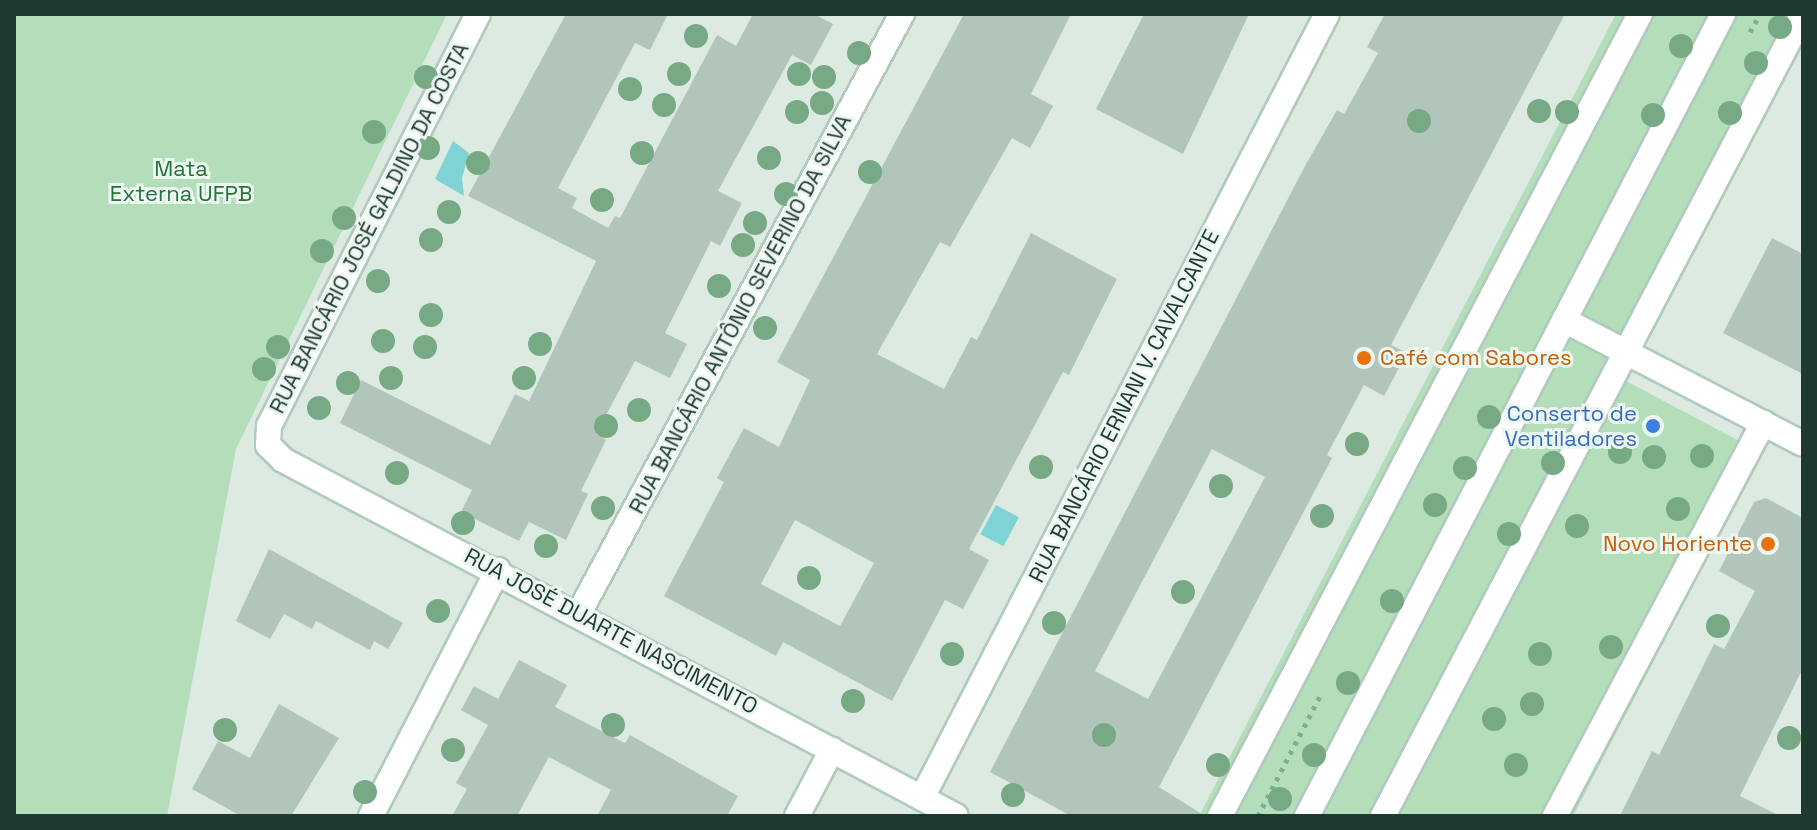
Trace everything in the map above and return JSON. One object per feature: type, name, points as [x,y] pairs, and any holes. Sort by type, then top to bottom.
[{"type":"street","name":"RUA BANCÁRIO JOSÉ GALDINO DA COSTA","points":[[268,445],[269,426],[478,14]]},
{"type":"street","name":"RUA BANCÁRIO ANTÔNIO SEVERINO DA SILVA","points":[[579,613],[902,14]]},
{"type":"street","name":"RUA BANCÁRIO ERNANI V. CAVALCANTE","points":[[922,798],[1327,14]]},
{"type":"street","points":[[1220,816],[1640,14]]},
{"type":"street","points":[[1307,816],[1723,14]]},
{"type":"street","points":[[1383,816],[1623,352],[1803,14]]},
{"type":"street","points":[[1564,320],[1803,444]]},
{"type":"street","points":[[1555,816],[1763,423]]},
{"type":"street","name":"RUA JOSÉ DUARTE NASCIMENTO","points":[[268,445],[283,460],[498,570],[956,816]]},
{"type":"street","points":[[371,816],[498,570]]},
{"type":"street","points":[[797,816],[832,750]]},
{"type":"green space","name":"Mata Externa UFPB","points":[[14,14],[447,14],[236,449],[167,816],[14,816]]},
{"type":"green space","points":[[1616,14],[1803,14],[1803,41],[1626,381],[1762,453],[1573,816],[1199,816]]},
{"type":"water","points":[[453,141],[469,153],[462,178],[464,196],[435,179]]},
{"type":"water","points":[[996,505],[1019,517],[1003,546],[981,534]]},
{"type":"building","points":[[566,14],[668,14],[650,50],[635,43],[558,188],[577,198],[572,208],[608,228],[615,216],[620,218],[717,35],[736,46],[753,14],[814,14],[833,24],[811,65],[792,55],[718,191],[742,203],[720,246],[711,241],[665,333],[687,344],[670,378],[635,361],[596,434],[606,440],[581,491],[588,494],[566,540],[529,522],[519,541],[461,512],[472,490],[340,423],[361,380],[490,445],[515,394],[529,401],[596,261],[468,196]]},
{"type":"building","points":[[964,14],[1071,14],[1031,94],[1053,106],[1030,148],[1012,138],[950,247],[940,242],[877,354],[944,389],[971,337],[977,340],[1031,233],[1117,279],[1069,375],[1063,372],[969,549],[989,560],[963,609],[945,600],[892,701],[783,642],[776,656],[664,596],[724,482],[717,478],[744,428],[779,447],[810,380],[777,362]],"holes":[[[795,520],[874,563],[840,626],[761,584]]]},
{"type":"building","points":[[1144,14],[1249,14],[1183,154],[1096,109]]},
{"type":"building","points":[[1385,14],[1565,14],[1391,345],[1407,353],[1384,396],[1364,385],[1327,455],[1332,458],[1159,787],[1205,816],[1071,816],[990,772],[1305,166],[1337,110],[1344,114],[1378,53],[1367,47]],"holes":[[[1212,449],[1265,477],[1148,699],[1095,671]]]},
{"type":"building","points":[[1772,238],[1803,254],[1803,374],[1723,333]]},
{"type":"building","points":[[1766,498],[1803,518],[1803,668],[1740,796],[1780,816],[1620,816],[1652,751],[1659,755],[1714,644],[1724,649],[1755,591],[1719,571],[1754,502]]},
{"type":"building","points":[[269,549],[403,623],[388,649],[374,641],[370,650],[316,621],[312,629],[284,614],[270,639],[236,621]]},
{"type":"building","points":[[519,660],[567,685],[555,707],[625,743],[630,735],[738,796],[727,816],[597,816],[611,790],[549,757],[517,816],[452,816],[467,789],[456,783],[488,725],[461,710],[474,686],[498,699]]},
{"type":"building","points":[[279,704],[339,738],[291,816],[241,816],[192,789],[218,741],[250,758]]},
{"type":"place","name":"Café com Sabores","points":[[1364,358]]},
{"type":"place","name":"Conserto de Ventiladores","points":[[1653,426]]},
{"type":"place","name":"Novo Horiente","points":[[1768,544]]}]
